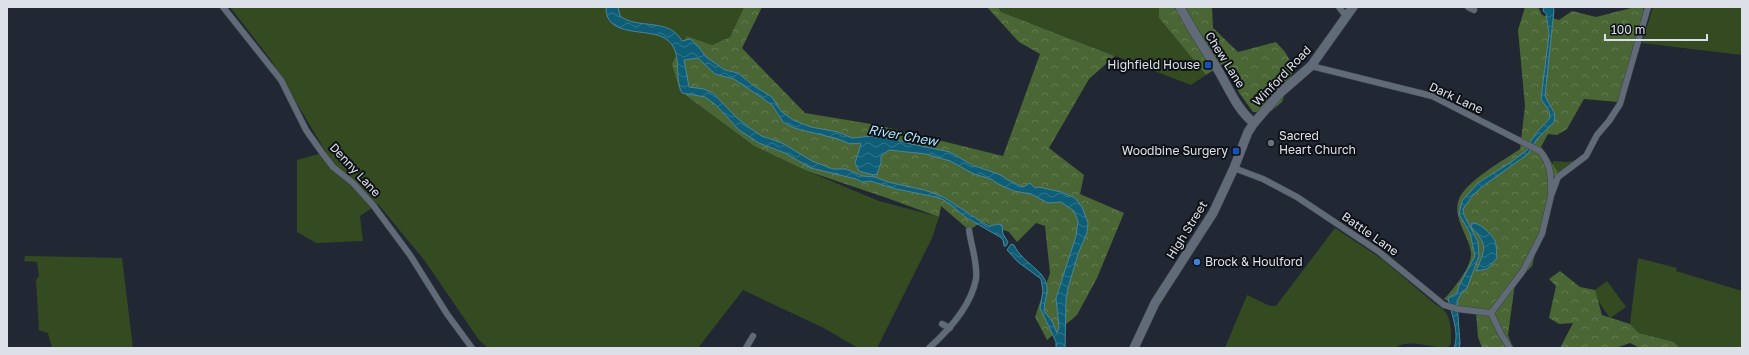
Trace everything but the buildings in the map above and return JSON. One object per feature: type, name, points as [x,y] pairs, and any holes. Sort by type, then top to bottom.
[{"type":"main road","name":"Chew Lane","points":[[1180,7],[1193,32],[1218,70],[1237,103],[1247,117],[1254,123]]},
{"type":"main road","name":"Winford Road","points":[[1254,123],[1280,93],[1312,66],[1353,7]]},
{"type":"main road","name":"High Street","points":[[1134,348],[1155,302],[1213,213],[1234,168],[1248,132],[1254,123]]},
{"type":"street","name":"Denny Lane","points":[[223,7],[281,80],[306,130],[323,154],[333,167],[353,183],[373,205],[410,256],[447,314],[472,348]]},
{"type":"street","points":[[1339,7],[1346,16]]},
{"type":"street","points":[[1510,348],[1501,334],[1491,313],[1523,270],[1542,234],[1551,196],[1558,177],[1586,156],[1597,135],[1609,121],[1620,104],[1648,7]]},
{"type":"street","name":"Dark Lane","points":[[1312,66],[1432,96],[1540,151],[1546,158],[1550,171],[1551,196]]},
{"type":"street","name":"Battle Lane","points":[[1234,168],[1263,179],[1296,197],[1378,251],[1444,305],[1458,309],[1491,313]]},
{"type":"street","points":[[929,348],[950,328],[967,302],[976,279],[976,269],[969,230]]},
{"type":"street","points":[[942,324],[950,328]]},
{"type":"street","points":[[748,347],[753,336]]},
{"type":"green space","points":[[230,7],[744,7],[730,37],[712,45],[687,36],[680,91],[754,146],[807,171],[879,201],[939,217],[932,238],[877,348],[858,348],[824,328],[743,290],[698,348],[488,348],[479,340],[425,261],[378,204],[360,216],[363,241],[316,243],[297,232],[297,160],[326,152],[271,60]]},
{"type":"green space","points":[[744,7],[762,7],[742,48],[805,113],[877,125],[1003,156],[1040,54],[1019,42],[987,7],[998,7],[1001,12],[1115,56],[1089,79],[1049,148],[1084,175],[1080,194],[1124,213],[1097,278],[1077,315],[1047,340],[1035,317],[1050,273],[1045,226],[1036,223],[1017,242],[1009,232],[982,222],[969,230],[941,206],[939,217],[807,171],[754,146],[680,91],[672,64],[687,36],[712,45],[730,37]]},
{"type":"green space","points":[[998,7],[1159,7],[1159,18],[1206,75],[1191,85],[1001,12]]},
{"type":"green space","points":[[1159,7],[1212,7],[1213,28],[1238,52],[1276,42],[1285,52],[1294,67],[1282,102],[1270,112],[1253,112],[1240,94],[1223,64],[1206,75],[1159,18]]},
{"type":"green space","points":[[1525,7],[1538,7],[1542,15],[1559,20],[1572,11],[1596,17],[1635,7],[1643,7],[1644,11],[1619,102],[1584,99],[1567,129],[1557,135],[1548,134],[1541,147],[1558,172],[1554,179],[1532,266],[1515,283],[1508,335],[1513,348],[1482,348],[1478,337],[1476,312],[1460,307],[1444,299],[1462,277],[1471,257],[1469,245],[1459,219],[1457,206],[1459,199],[1469,185],[1477,178],[1520,149],[1525,106],[1518,30]]},
{"type":"green space","points":[[1653,7],[1742,7],[1742,55],[1642,43]]},
{"type":"green space","points":[[1553,161],[1575,161],[1553,186]]},
{"type":"green space","points":[[1335,228],[1382,259],[1445,311],[1448,315],[1451,331],[1451,344],[1447,348],[1420,344],[1406,344],[1395,348],[1225,348],[1247,295],[1270,306],[1276,306]]},
{"type":"green space","points":[[25,256],[122,258],[133,348],[52,348],[48,333],[39,330],[36,280],[39,276],[37,262],[24,261]]},
{"type":"green space","points":[[1638,258],[1677,268],[1676,271],[1742,291],[1742,348],[1680,348],[1674,342],[1639,333],[1630,324]]},
{"type":"green space","points":[[1560,271],[1580,287],[1595,290],[1602,315],[1630,324],[1639,333],[1674,342],[1680,348],[1640,348],[1630,343],[1615,348],[1560,348],[1573,323],[1559,324],[1549,318],[1556,286],[1549,279]]},
{"type":"green space","points":[[1607,281],[1626,307],[1610,318],[1592,292]]},
{"type":"water","points":[[606,7],[618,7],[620,16],[627,20],[661,26],[669,29],[682,41],[690,39],[698,46],[706,57],[725,70],[738,73],[754,86],[772,97],[781,111],[793,120],[811,127],[838,132],[852,138],[872,136],[878,138],[881,135],[907,143],[950,152],[972,165],[1001,175],[1023,187],[1030,183],[1035,188],[1039,187],[1061,192],[1075,198],[1082,207],[1088,223],[1087,233],[1078,254],[1068,288],[1066,300],[1065,348],[1056,348],[1056,342],[1040,308],[1043,291],[1041,279],[1018,262],[1007,250],[1011,244],[1014,245],[1022,257],[1042,275],[1047,286],[1044,311],[1052,321],[1057,333],[1059,327],[1056,298],[1076,236],[1078,221],[1074,211],[1061,202],[1048,203],[1031,194],[1014,191],[991,179],[974,174],[950,161],[926,154],[889,150],[881,156],[881,163],[877,174],[872,175],[859,171],[855,163],[861,144],[860,143],[850,144],[838,139],[794,128],[783,122],[772,105],[734,79],[715,74],[698,58],[684,60],[689,87],[704,89],[713,93],[736,117],[762,136],[782,143],[812,161],[833,169],[846,169],[863,176],[875,177],[888,182],[939,195],[985,224],[990,226],[998,224],[1002,225],[1003,234],[1008,242],[1006,246],[1004,246],[1003,240],[1000,237],[967,218],[944,200],[896,189],[870,181],[862,182],[856,179],[811,168],[785,153],[759,143],[739,130],[716,105],[705,97],[682,93],[678,79],[677,57],[671,44],[666,39],[658,35],[620,28],[613,24],[608,17]]},
{"type":"water","points":[[1544,7],[1553,7],[1554,10],[1545,96],[1555,114],[1554,122],[1537,139],[1528,154],[1483,186],[1473,195],[1463,209],[1464,215],[1478,242],[1479,256],[1467,288],[1462,292],[1457,301],[1460,344],[1459,348],[1454,348],[1456,342],[1456,329],[1448,298],[1457,293],[1459,286],[1475,256],[1470,233],[1459,214],[1462,201],[1478,183],[1514,160],[1529,148],[1530,142],[1537,132],[1550,118],[1549,111],[1541,99],[1549,34],[1546,13],[1543,11]]},
{"type":"water","points":[[1472,223],[1478,224],[1485,229],[1496,243],[1497,258],[1487,269],[1476,271],[1482,258],[1484,248],[1481,239],[1471,227]]},
{"type":"place","name":"Highfield House","points":[[1208,65]]},
{"type":"place","name":"Sacred Heart Church","points":[[1271,143]]},
{"type":"place","name":"Woodbine Surgery","points":[[1236,151]]},
{"type":"place","name":"Brock & Houlford","points":[[1197,262]]},
{"type":"water label","name":"River Chew","points":[[903,135]]}]
